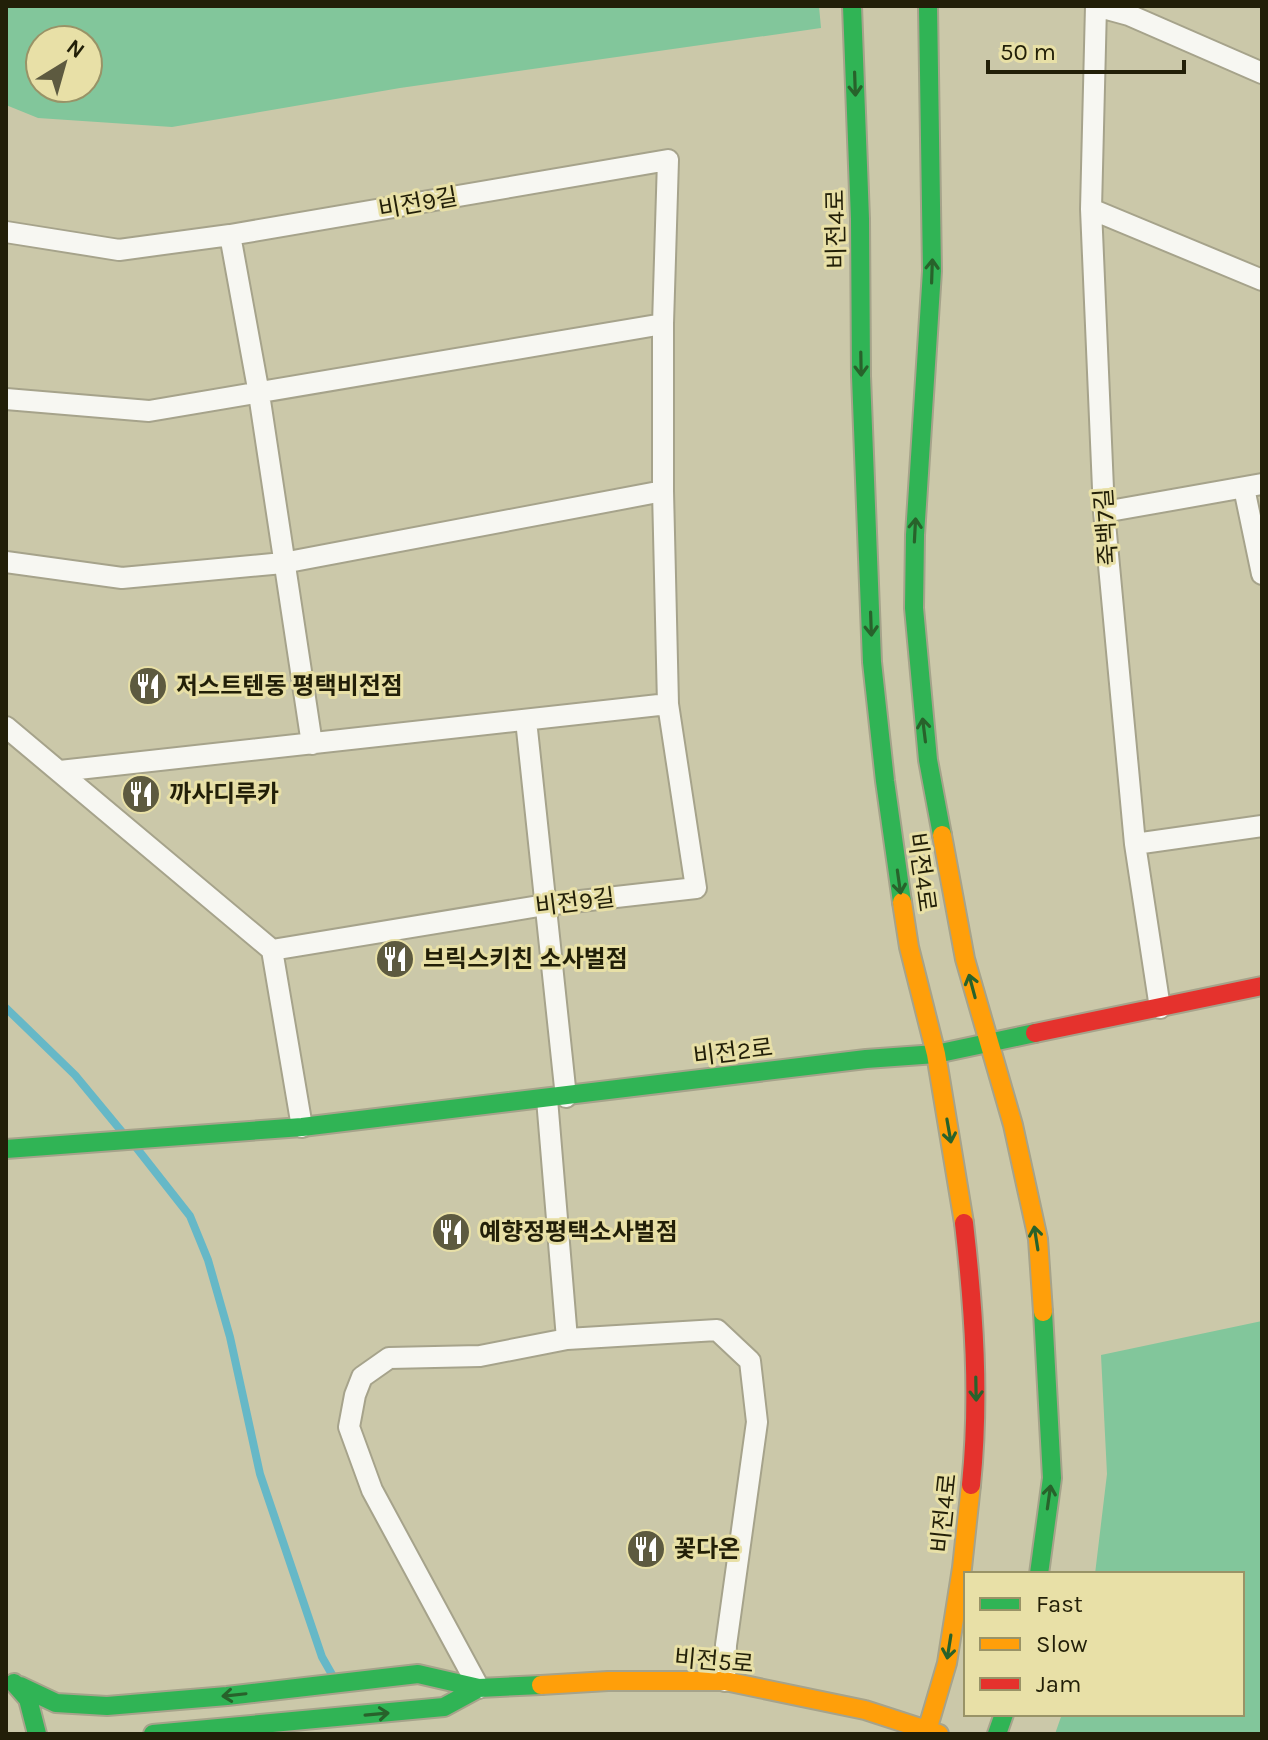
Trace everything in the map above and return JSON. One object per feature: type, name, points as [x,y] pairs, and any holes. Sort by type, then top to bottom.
[{"type":"main road","name":"비전4로","points":[[852,6],[872,662],[885,781],[909,947],[936,1054],[962,1203],[975,1317],[977,1427],[962,1568],[947,1663],[930,1733]]},
{"type":"main road","name":"비전4로","points":[[928,6],[932,271],[915,535],[914,608],[928,760],[965,959],[1013,1125],[1038,1239],[1052,1478],[1039,1572]]},
{"type":"main road","name":"비전2로","points":[[6,1149],[302,1127],[866,1059],[936,1054],[1262,986]]},
{"type":"main road","name":"비전5로","points":[[13,1682],[56,1703],[107,1706],[412,1675],[479,1688],[608,1681],[725,1681],[865,1710],[930,1733]]},
{"type":"main road","points":[[13,1682],[35,1716],[37,1734]]},
{"type":"main road","name":"비전5로","points":[[153,1734],[431,1709],[444,1707],[479,1688]]},
{"type":"street","name":"죽백7길","points":[[1160,1008],[1136,849],[1104,512],[1091,209],[1096,6],[1129,15],[1262,73]]},
{"type":"street","name":"비전9길","points":[[6,232],[119,250],[230,235],[668,160],[663,324],[668,704],[696,888],[545,905],[272,950]]},
{"type":"street","points":[[1091,209],[1262,280]]},
{"type":"street","points":[[230,235],[259,394],[312,744]]},
{"type":"street","points":[[6,399],[149,411],[663,324]]},
{"type":"street","points":[[1104,512],[1253,486],[1262,574]]},
{"type":"street","points":[[6,562],[122,578],[283,563],[663,491]]},
{"type":"street","points":[[60,771],[668,704]]},
{"type":"street","points":[[526,720],[545,905],[567,1339]]},
{"type":"street","points":[[6,727],[272,950],[302,1127]]},
{"type":"street","points":[[1136,849],[1262,826]]},
{"type":"street","points":[[479,1688],[372,1490],[349,1427],[362,1377],[389,1358],[480,1356],[567,1339],[717,1330],[750,1361],[757,1422],[726,1645],[725,1681]]},
{"type":"green space","points":[[6,6],[819,6],[821,28],[400,88],[172,127],[38,118],[6,105]]},
{"type":"green space","points":[[1262,1321],[1262,1734],[1055,1734],[1061,1716],[1244,1716],[1244,1572],[1095,1572],[1107,1474],[1101,1355]]},
{"type":"waterway","points":[[6,1008],[75,1075],[123,1133]]},
{"type":"waterway","points":[[135,1146],[190,1216],[208,1260],[230,1337],[260,1474],[322,1657],[334,1678]]},
{"type":"traffic: fast","points":[[852,6],[872,662],[902,902]]},
{"type":"traffic: fast","points":[[928,6],[932,271],[915,535],[914,608],[928,760],[942,835]]},
{"type":"traffic: fast","points":[[6,1149],[302,1127],[866,1059],[936,1054],[1035,1033]]},
{"type":"traffic: fast","points":[[1039,1572],[1052,1478],[1043,1312]]},
{"type":"traffic: fast","points":[[20,1686],[56,1703],[107,1706],[418,1674],[479,1688],[541,1685]]},
{"type":"traffic: fast","points":[[14,1683],[28,1699],[37,1734]]},
{"type":"traffic: fast","points":[[153,1734],[444,1707],[479,1688]]},
{"type":"traffic: fast","points":[[997,1734],[1003,1716]]},
{"type":"traffic: slow","points":[[942,835],[965,959],[1013,1125],[1038,1239],[1043,1312]]},
{"type":"traffic: slow","points":[[902,902],[909,947],[936,1054],[964,1223]]},
{"type":"traffic: slow","points":[[926,1734],[947,1663],[971,1485]]},
{"type":"traffic: slow","points":[[541,1685],[608,1681],[725,1681],[865,1710],[939,1734]]},
{"type":"traffic: jam","points":[[1035,1033],[1262,986]]},
{"type":"traffic: jam","points":[[964,1223],[975,1354],[971,1485]]},
{"type":"place","name":"저스트텐동 평택비전점","points":[[148,686]]},
{"type":"place","name":"까사디루카","points":[[141,794]]},
{"type":"place","name":"브릭스키친 소사벌점","points":[[395,959]]},
{"type":"place","name":"예향정평택소사벌점","points":[[451,1232]]},
{"type":"place","name":"꽃다온","points":[[646,1549]]}]
